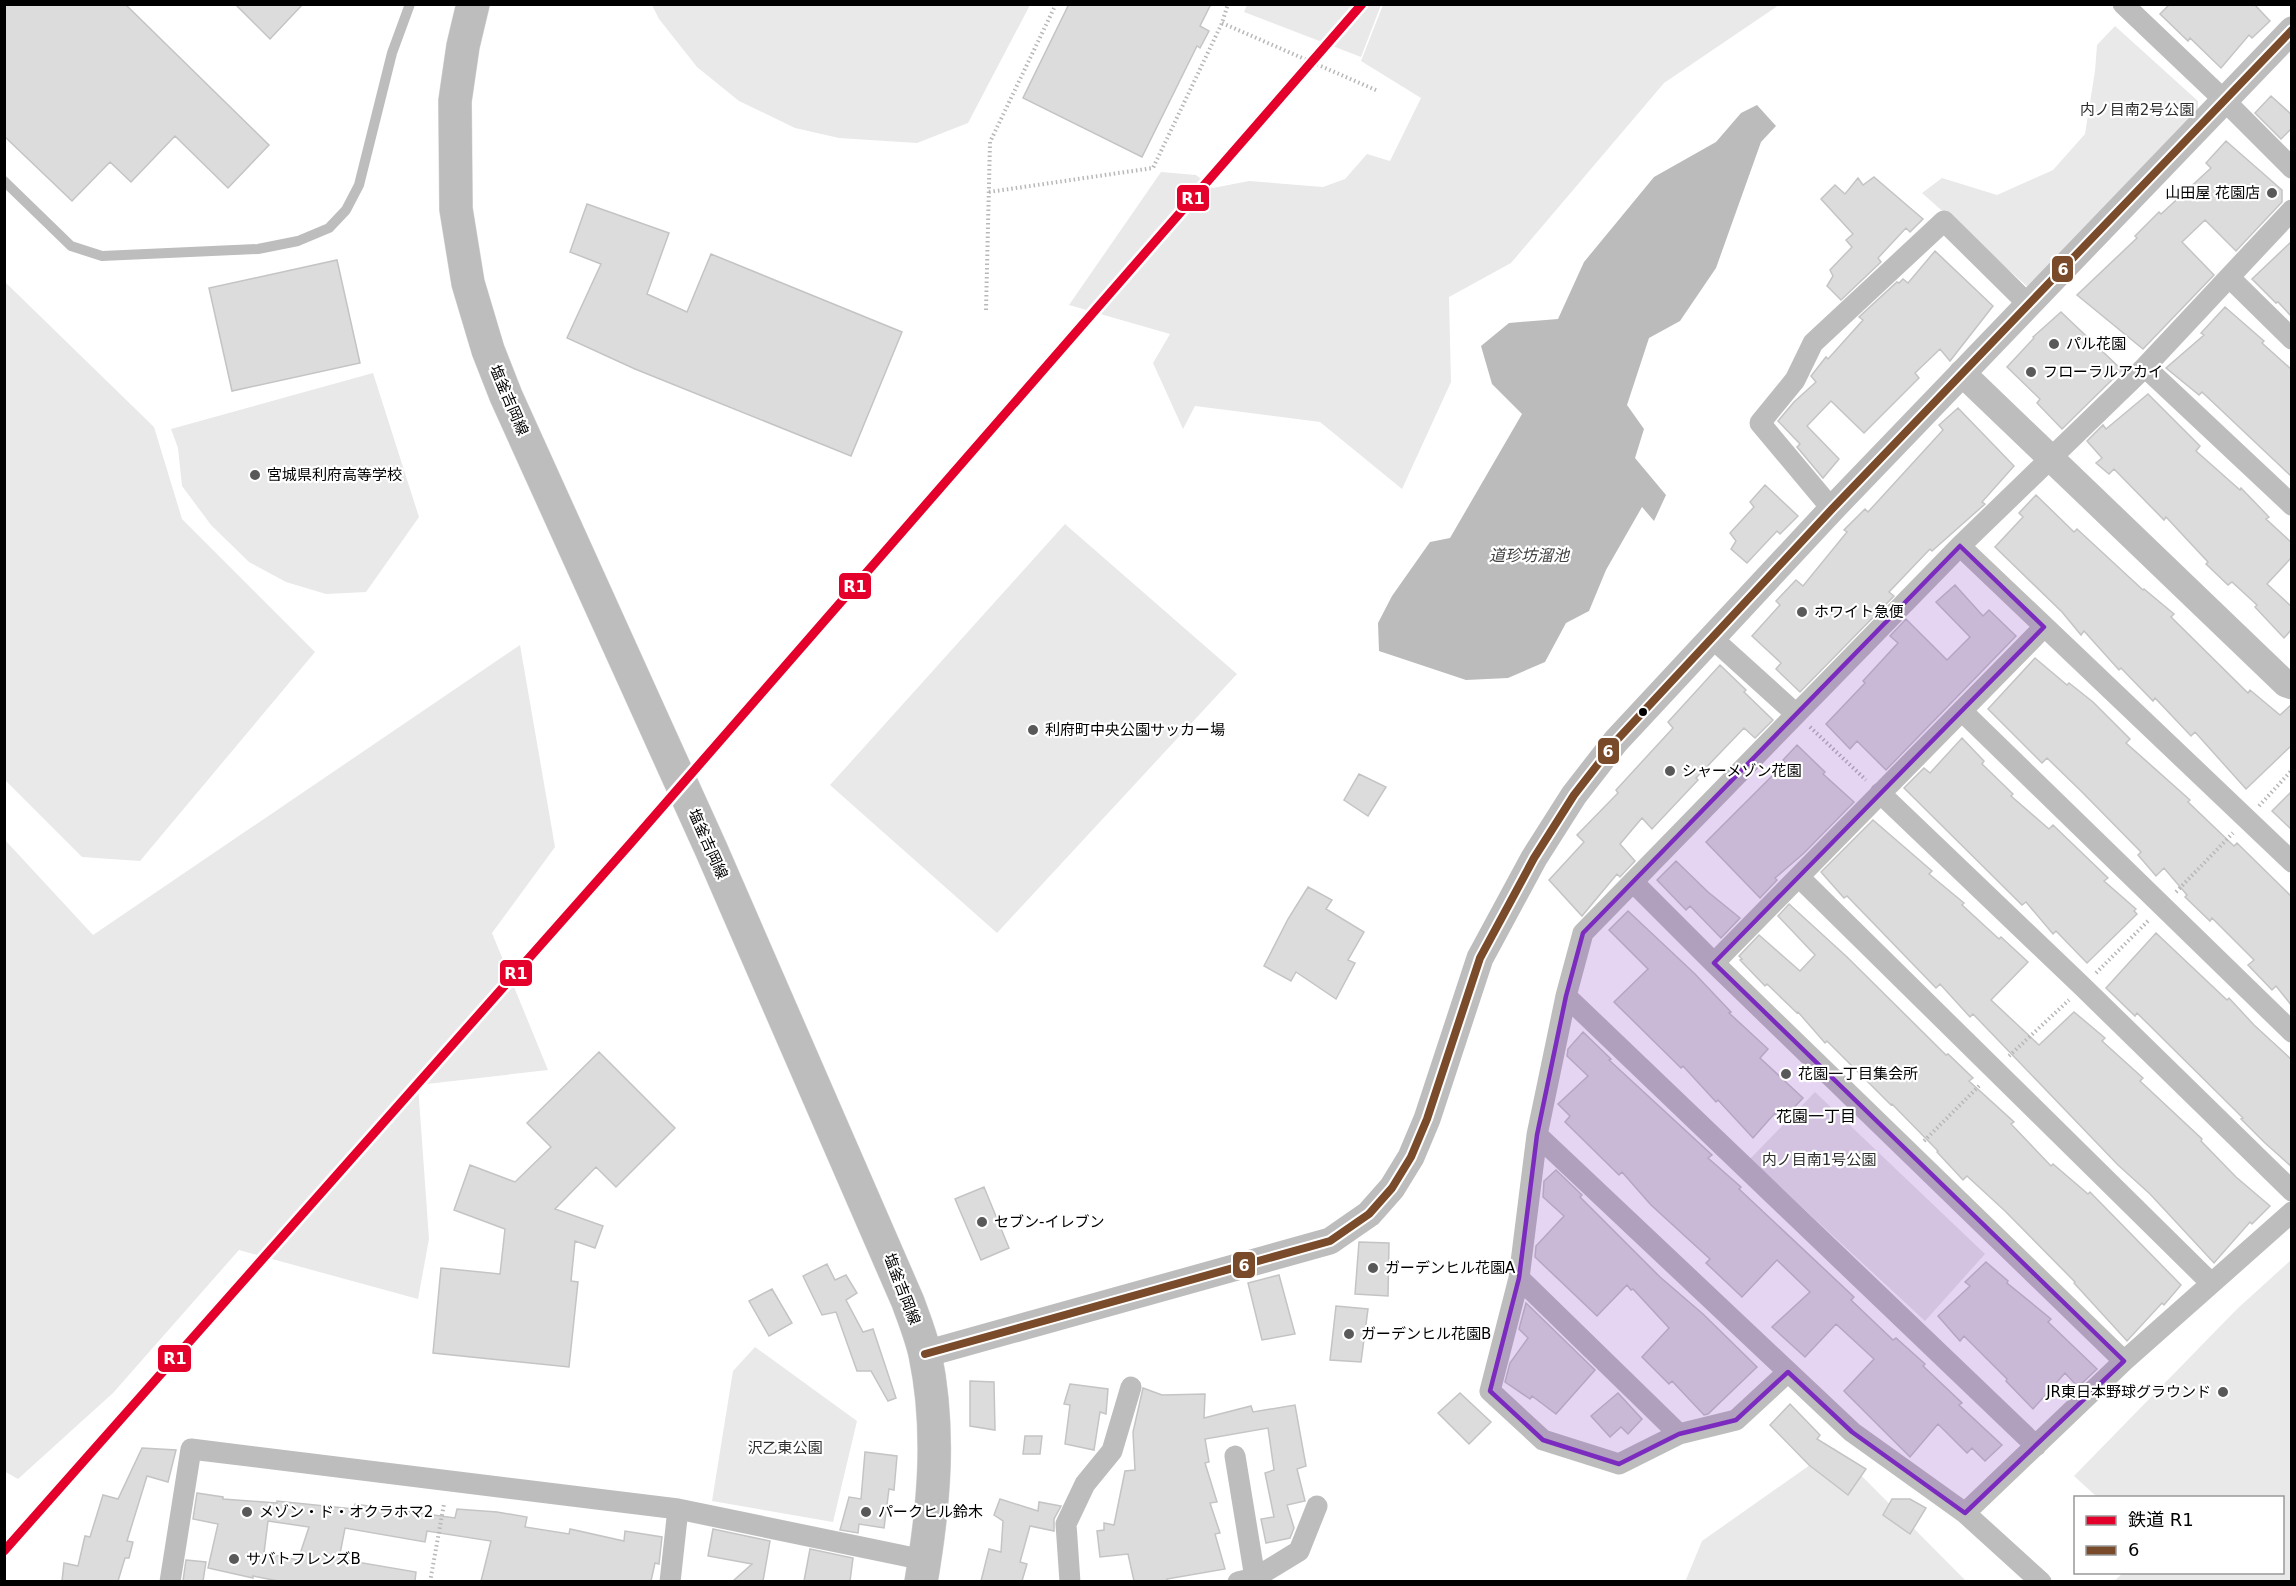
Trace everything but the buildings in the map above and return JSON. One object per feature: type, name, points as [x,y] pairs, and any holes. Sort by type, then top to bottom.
[{"type":"main road","name":"塩釜吉岡線","points":[[473,4],[463,46],[455,101],[456,208],[468,283],[488,350],[506,396],[711,849],[908,1302],[925,1354],[935,1436],[933,1502],[922,1571]]},
{"type":"street","points":[[2136,9],[2292,168]]},
{"type":"street","points":[[925,1354],[1330,1241],[1369,1214],[1392,1188],[1411,1157],[1427,1119],[1480,958],[1534,858],[1574,795],[1616,741],[1832,509],[2292,30]]},
{"type":"street","points":[[1788,1372],[1736,1420],[1679,1434],[1619,1464],[1542,1440],[1490,1391],[1519,1278],[1537,1135],[1566,996],[1583,933],[1960,546],[2145,368],[2292,210]]},
{"type":"street","points":[[1832,509],[1760,423],[1795,380],[1813,343],[1944,221],[2028,304]]},
{"type":"street","points":[[2230,278],[2292,339]]},
{"type":"street","points":[[2145,368],[2292,505]]},
{"type":"street","points":[[1962,373],[2286,684],[2292,686]]},
{"type":"street","points":[[1960,546],[2292,862]]},
{"type":"street","points":[[1714,963],[2044,627]]},
{"type":"street","points":[[1712,638],[1796,714]]},
{"type":"street","points":[[1962,711],[2292,1032]]},
{"type":"street","points":[[1881,794],[2292,1191]]},
{"type":"street","points":[[1799,877],[2211,1283]]},
{"type":"street","points":[[1633,882],[2124,1361]]},
{"type":"street","points":[[1566,996],[2036,1446]]},
{"type":"street","points":[[1537,1135],[1852,1432],[1965,1513],[2041,1581]]},
{"type":"street","points":[[1965,1513],[2124,1361],[2292,1212]]},
{"type":"street","points":[[1519,1278],[1679,1434]]},
{"type":"street","points":[[1070,1581],[1066,1524],[1085,1485],[1112,1451],[1131,1387]]},
{"type":"street","points":[[170,1581],[191,1449],[678,1509],[922,1571]]},
{"type":"street","points":[[1235,1456],[1246,1580],[1299,1551],[1317,1506]]},
{"type":"street","points":[[670,1581],[678,1509]]},
{"type":"lane","points":[[4,181],[71,246],[102,256],[258,249],[298,240],[329,228],[346,210],[359,185],[392,53],[410,4]]},
{"type":"path","points":[[986,310],[990,142],[1056,4]]},
{"type":"path","points":[[989,192],[1153,168],[1222,23],[1228,4]]},
{"type":"path","points":[[1222,23],[1378,91]]},
{"type":"path","points":[[1796,714],[1881,794]]},
{"type":"path","points":[[1911,1154],[2083,987],[2292,770]]},
{"type":"path","points":[[430,1581],[444,1504]]},
{"type":"highlighted area","points":[[1960,546],[2044,627],[1714,963],[2124,1361],[1965,1513],[1852,1432],[1788,1372],[1736,1420],[1679,1434],[1619,1464],[1543,1440],[1490,1391],[1519,1278],[1537,1135],[1566,996],[1583,933]]},
{"type":"green space","points":[[1247,4],[1381,5],[1361,57],[1244,12]]},
{"type":"green space","points":[[652,5],[1030,5],[968,123],[917,143],[839,138],[795,128],[739,101],[697,67],[659,19]]},
{"type":"green space","points":[[1383,5],[1779,5],[1664,83],[1511,263],[1449,297],[1451,382],[1402,489],[1320,422],[1195,406],[1183,429],[1153,363],[1170,334],[1069,305],[1161,172],[1196,175],[1213,188],[1249,181],[1323,187],[1345,179],[1367,154],[1390,161],[1421,98],[1361,61]]},
{"type":"green space","name":"内ノ目南2号公園","points":[[2115,26],[2198,101],[2198,115],[2029,288],[1922,193],[1942,178],[1997,195],[2053,170],[2085,134],[2097,45]]},
{"type":"green space","points":[[4,281],[154,427],[182,519],[315,652],[140,861],[82,857],[5,780]]},
{"type":"green space","points":[[373,373],[419,517],[366,592],[326,594],[286,582],[249,562],[211,525],[182,486],[178,448],[171,429]]},
{"type":"green space","name":"利府町中央公園サッカー場","points":[[1065,524],[1237,674],[997,933],[830,785]]},
{"type":"green space","points":[[520,645],[555,847],[492,933],[548,1070],[418,1085],[429,1239],[418,1299],[239,1250],[113,1393],[18,1479],[4,1471],[5,840],[93,935]]},
{"type":"green space","name":"内ノ目南1号公園","points":[[1815,1092],[1985,1254],[1925,1321],[1750,1159]]},
{"type":"green space","name":"JR東日本野球グラウンド","points":[[2291,1260],[2291,1581],[2114,1581],[2122,1574],[2284,1574],[2284,1496],[2096,1496],[2074,1476],[2237,1309]]},
{"type":"green space","name":"沢乙東公園","points":[[755,1347],[857,1421],[833,1522],[712,1501],[733,1371]]},
{"type":"green space","points":[[1834,1448],[1966,1581],[1685,1582],[1702,1541]]},
{"type":"water","name":"道珍坊溜池","points":[[1757,105],[1776,126],[1761,142],[1716,268],[1680,321],[1649,338],[1627,405],[1644,429],[1635,458],[1666,495],[1654,521],[1642,507],[1606,570],[1589,611],[1566,623],[1545,662],[1508,678],[1466,680],[1379,651],[1378,623],[1392,596],[1430,542],[1450,538],[1522,414],[1492,384],[1481,346],[1509,323],[1558,319],[1584,262],[1654,177],[1716,142],[1741,113]]},
{"type":"rail line","name":"R1","points":[[4,1551],[630,844],[1362,4]]},
{"type":"transit line","name":"6","points":[[925,1354],[1330,1241],[1369,1214],[1392,1188],[1411,1157],[1427,1119],[1480,958],[1534,858],[1574,795],[1616,741],[1832,509],[2292,30]]},
{"type":"place","name":"山田屋 花園店","points":[[2272,193]]},
{"type":"place","name":"パル花園","points":[[2054,344]]},
{"type":"place","name":"フローラルアカイ","points":[[2031,372]]},
{"type":"place","name":"宮城県利府高等学校","points":[[255,475]]},
{"type":"place","name":"ホワイト急便","points":[[1802,612]]},
{"type":"place","name":"利府町中央公園サッカー場","points":[[1033,730]]},
{"type":"place","name":"シャーメゾン花園","points":[[1670,771]]},
{"type":"place","name":"花園一丁目集会所","points":[[1786,1074]]},
{"type":"place","name":"セブン-イレブン","points":[[982,1222]]},
{"type":"place","name":"ガーデンヒル花園A","points":[[1373,1268]]},
{"type":"place","name":"ガーデンヒル花園B","points":[[1349,1334]]},
{"type":"place","name":"JR東日本野球グラウンド","points":[[2223,1392]]},
{"type":"place","name":"メゾン・ド・オクラホマ2","points":[[247,1512]]},
{"type":"place","name":"パークヒル鈴木","points":[[866,1512]]},
{"type":"place","name":"サバトフレンズB","points":[[234,1559]]},
{"type":"district","name":"花園一丁目","points":[[1816,1116]]}]
